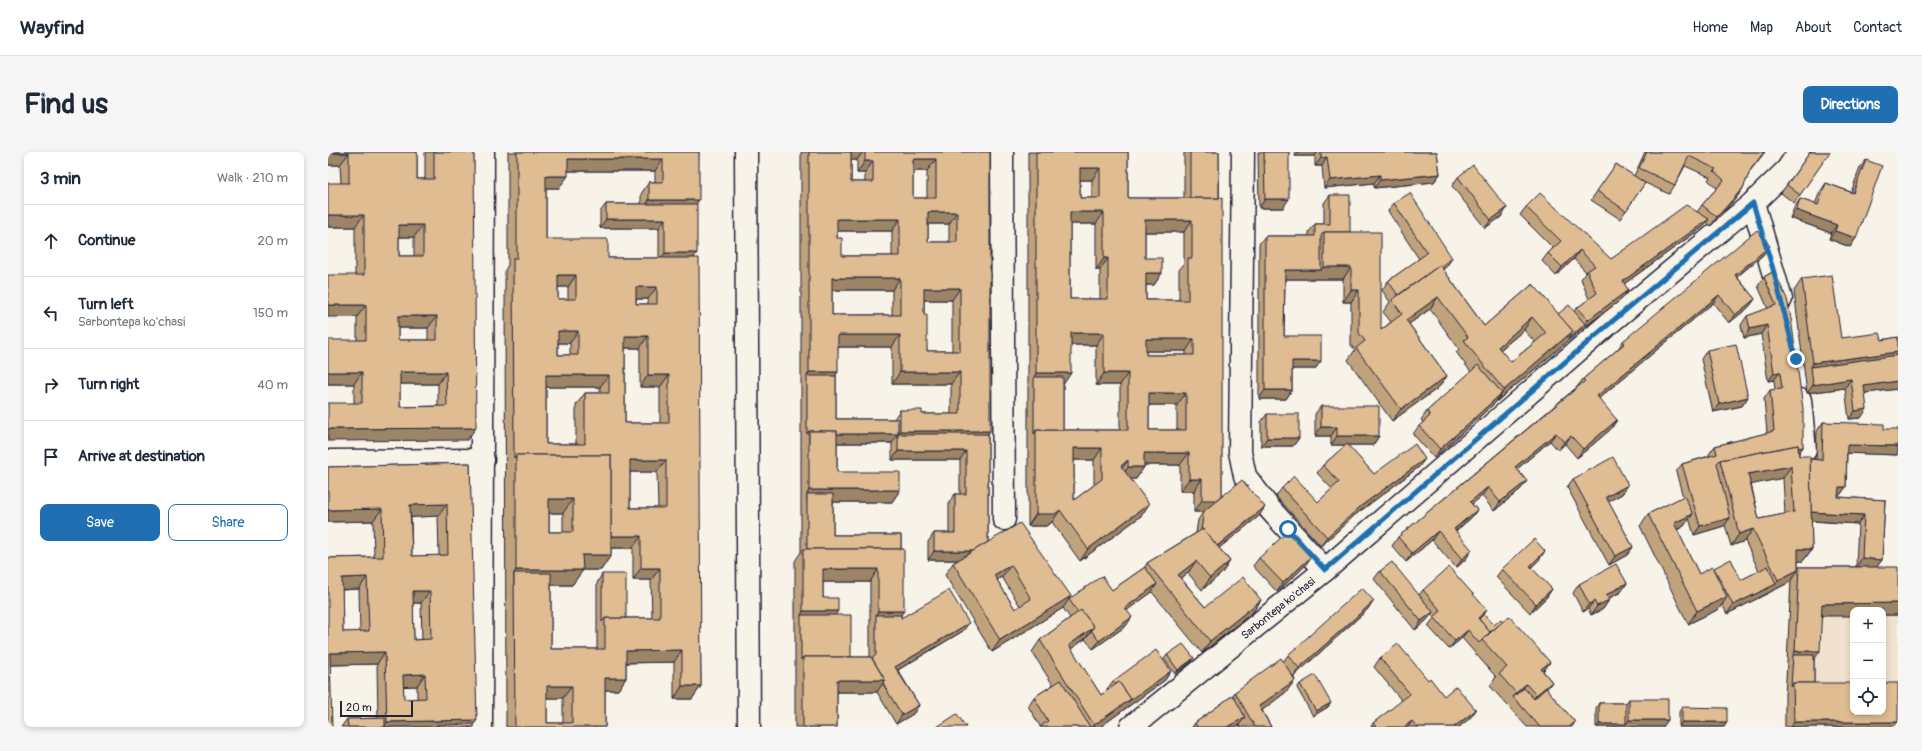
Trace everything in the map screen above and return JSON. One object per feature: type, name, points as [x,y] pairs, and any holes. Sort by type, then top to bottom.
[{"type":"street","points":[[481,727],[483,152]]},
{"type":"street","points":[[746,152],[749,727]]},
{"type":"street","points":[[1002,152],[1004,519]]},
{"type":"street","points":[[1243,152],[1240,452],[1245,476],[1269,508],[1325,570]]},
{"type":"street","name":"Sarbontepa ko'chasi","points":[[1131,727],[1325,570],[1613,320],[1753,203],[1787,170],[1799,152]]},
{"type":"street","points":[[1753,203],[1773,269],[1786,322]]},
{"type":"street","points":[[1798,382],[1805,450]]},
{"type":"street","points":[[328,461],[483,460]]},
{"type":"shaded area","points":[[1898,576],[1898,727],[1783,727],[1790,579]]},
{"type":"building","points":[[417,152],[417,179],[434,179],[434,152],[474,152],[476,428],[328,429],[328,403],[362,403],[362,372],[328,372],[328,340],[366,340],[366,305],[328,305],[328,275],[364,275],[364,215],[328,215],[328,183],[349,183],[349,153],[328,153]],"holes":[[[399,225],[423,225],[423,256],[399,256]],[[398,316],[437,316],[437,340],[398,340]],[[400,372],[446,372],[447,406],[400,407]]]},
{"type":"building","points":[[517,152],[699,152],[699,200],[649,200],[649,182],[663,182],[663,159],[568,159],[568,176],[546,176],[546,239],[608,239],[608,258],[699,258],[701,686],[682,686],[682,650],[626,651],[626,678],[605,678],[605,727],[515,727],[514,573],[551,573],[551,649],[605,649],[605,618],[660,618],[660,568],[641,568],[641,536],[611,536],[611,455],[516,455],[514,458],[513,258],[517,258]],"holes":[[[558,275],[576,275],[576,299],[558,299]],[[636,287],[657,287],[657,304],[636,304]],[[558,331],[578,331],[578,355],[558,355]],[[625,336],[648,336],[648,375],[669,375],[669,423],[625,423]],[[546,375],[609,375],[609,393],[585,393],[585,444],[546,444]],[[630,460],[666,460],[666,508],[630,508]],[[547,686],[572,686],[572,723],[547,723]]]},
{"type":"building","points":[[809,152],[851,152],[851,182],[873,182],[873,161],[865,161],[865,152],[990,152],[990,431],[900,431],[900,410],[922,410],[922,414],[960,414],[960,372],[900,372],[900,335],[838,335],[838,372],[809,372]],"holes":[[[913,159],[936,159],[936,198],[913,198]],[[928,212],[957,212],[957,242],[928,242]],[[837,219],[900,219],[900,256],[842,256],[842,238],[837,238]],[[832,278],[900,278],[900,315],[832,315]],[[924,288],[960,288],[960,351],[927,351],[927,315],[924,315]]]},
{"type":"building","points":[[1036,152],[1128,152],[1128,198],[1222,198],[1222,495],[1216,500],[1202,500],[1202,479],[1189,479],[1189,453],[1144,453],[1144,467],[1128,467],[1128,460],[1121,466],[1149,504],[1088,549],[1060,510],[1055,514],[1036,514],[1036,430],[1128,430],[1128,373],[1104,373],[1104,333],[1071,333],[1071,373],[1036,373]],"holes":[[[1080,168],[1100,168],[1100,198],[1080,198]],[[1070,212],[1104,212],[1104,258],[1108,258],[1108,299],[1070,299]],[[1145,220],[1192,220],[1192,258],[1188,258],[1188,300],[1146,300],[1146,273],[1162,273],[1162,258],[1145,258]],[[1146,339],[1194,339],[1194,355],[1146,355]],[[1149,393],[1186,393],[1186,430],[1149,430]],[[1074,448],[1102,448],[1102,479],[1074,500]]]},
{"type":"building","points":[[1190,152],[1219,152],[1219,198],[1190,198]]},
{"type":"building","points":[[1264,152],[1289,152],[1289,199],[1265,199]]},
{"type":"building","points":[[1321,152],[1437,152],[1440,174],[1380,180],[1380,175],[1330,180],[1327,157],[1321,158]]},
{"type":"building","points":[[1647,152],[1764,152],[1751,169],[1743,188],[1717,217],[1702,205],[1724,180],[1714,171],[1716,169],[1689,156],[1675,185],[1639,168]]},
{"type":"building","points":[[1810,152],[1830,152],[1800,195],[1787,185]]},
{"type":"building","points":[[1866,160],[1882,166],[1856,238],[1835,231],[1837,225],[1796,210],[1800,199],[1818,205],[1826,183],[1853,193]]},
{"type":"building","points":[[1616,164],[1645,183],[1626,211],[1597,191]]},
{"type":"building","points":[[1473,165],[1507,208],[1491,220],[1458,177]]},
{"type":"building","points":[[1410,193],[1452,258],[1398,295],[1388,281],[1427,253],[1394,203]]},
{"type":"building","points":[[1540,193],[1611,259],[1686,205],[1709,219],[1623,281],[1628,290],[1588,320],[1577,308],[1597,293],[1587,271],[1595,266],[1580,250],[1562,267],[1548,253],[1561,241],[1526,207]]},
{"type":"building","points":[[1330,195],[1350,195],[1350,232],[1324,232],[1321,236],[1321,270],[1285,270],[1284,336],[1321,336],[1321,361],[1292,361],[1292,390],[1265,390],[1265,236],[1315,236],[1315,224],[1330,224]]},
{"type":"building","points":[[606,204],[697,204],[697,253],[665,253],[665,219],[606,219]]},
{"type":"building","points":[[1757,230],[1770,246],[1735,275],[1755,299],[1735,315],[1719,295],[1597,396],[1617,420],[1583,449],[1571,436],[1564,442],[1556,433],[1515,467],[1527,481],[1500,502],[1488,487],[1470,502],[1477,510],[1454,529],[1472,550],[1462,559],[1438,531],[1412,553],[1398,537],[1585,381],[1583,379],[1625,343],[1623,341]]},
{"type":"building","points":[[1324,232],[1381,232],[1381,330],[1402,314],[1392,300],[1440,265],[1484,326],[1533,284],[1573,331],[1504,390],[1464,340],[1468,337],[1438,297],[1406,320],[1447,376],[1401,409],[1356,348],[1365,341],[1359,333],[1359,290],[1351,290],[1351,267],[1324,267]],"holes":[[[1532,317],[1546,333],[1511,362],[1498,347]]]},
{"type":"building","points":[[1774,271],[1787,299],[1791,318],[1803,409],[1803,447],[1798,448],[1798,445],[1720,460],[1717,463],[1730,518],[1700,526],[1682,464],[1717,454],[1715,446],[1774,431],[1770,390],[1782,389],[1780,372],[1774,373],[1767,325],[1750,329],[1747,316],[1776,305],[1764,277]]},
{"type":"building","points":[[1832,275],[1841,338],[1880,333],[1882,340],[1898,337],[1898,352],[1813,363],[1802,279]]},
{"type":"building","points":[[1569,305],[1585,324],[1568,339],[1573,331],[1558,314]]},
{"type":"building","points":[[1736,344],[1748,397],[1719,404],[1707,350]]},
{"type":"building","points":[[1898,355],[1898,381],[1864,386],[1867,409],[1855,411],[1851,379],[1813,385],[1811,367]]},
{"type":"building","points":[[1478,365],[1502,393],[1440,449],[1419,426],[1430,416],[1427,411]]},
{"type":"building","points":[[807,376],[836,376],[836,419],[898,419],[898,434],[837,434],[837,431],[809,431],[807,434]]},
{"type":"building","points":[[1034,377],[1063,377],[1063,430],[1036,430],[1034,434]]},
{"type":"building","points":[[1321,406],[1379,406],[1379,436],[1337,436],[1337,427],[1321,427]]},
{"type":"building","points":[[1267,414],[1299,414],[1299,438],[1267,438]]},
{"type":"building","points":[[1823,422],[1884,424],[1884,429],[1898,429],[1898,446],[1847,445],[1846,487],[1839,487],[1838,497],[1885,500],[1882,560],[1862,558],[1864,515],[1811,512],[1810,459],[1822,460]]},
{"type":"building","points":[[809,431],[837,431],[837,472],[900,472],[900,490],[809,490]]},
{"type":"building","points":[[898,434],[988,434],[988,542],[973,551],[934,551],[934,533],[955,533],[955,494],[966,494],[966,451],[898,451]]},
{"type":"building","points":[[1347,444],[1374,474],[1415,444],[1425,459],[1361,506],[1327,537],[1282,488],[1294,476],[1318,502],[1339,482],[1323,465]]},
{"type":"building","points":[[1798,445],[1799,456],[1810,456],[1812,549],[1798,549],[1798,570],[1778,580],[1753,529],[1739,534],[1720,460]],"holes":[[[1791,466],[1794,512],[1759,519],[1748,474]]]},
{"type":"building","points":[[516,455],[611,455],[611,555],[582,555],[583,570],[516,570]],"holes":[[[549,499],[573,499],[573,532],[549,532]]]},
{"type":"building","points":[[1613,457],[1628,485],[1606,497],[1633,547],[1615,556],[1573,479]]},
{"type":"building","points":[[470,463],[477,720],[387,722],[385,652],[330,653],[332,727],[328,727],[328,558],[383,557],[382,509],[328,510],[328,467]],"holes":[[[447,504],[448,555],[412,556],[410,505]],[[367,577],[369,631],[343,632],[342,578]],[[413,591],[430,591],[431,639],[414,640]],[[425,674],[426,698],[404,699],[403,675]]]},
{"type":"building","points":[[1242,480],[1265,507],[1217,546],[1203,529],[1201,530],[1204,511]]},
{"type":"building","points":[[807,494],[833,494],[833,535],[901,535],[901,549],[807,549]]},
{"type":"building","points":[[1684,496],[1693,514],[1674,523],[1699,574],[1712,567],[1727,597],[1697,611],[1648,514]]},
{"type":"building","points":[[1020,523],[1071,596],[1000,640],[953,563]],"holes":[[[1011,565],[1031,599],[1015,609],[994,575]]]},
{"type":"building","points":[[1203,529],[1230,561],[1210,578],[1196,561],[1178,575],[1205,607],[1243,577],[1261,600],[1210,641],[1147,563]]},
{"type":"building","points":[[1287,532],[1311,557],[1283,583],[1259,558]]},
{"type":"building","points":[[1534,539],[1545,551],[1530,566],[1552,589],[1536,604],[1502,569]]},
{"type":"building","points":[[803,549],[904,549],[904,611],[878,611],[878,569],[823,569],[823,598],[838,598],[838,611],[803,611]]},
{"type":"building","points":[[1731,559],[1741,580],[1768,566],[1776,584],[1733,605],[1714,568]]},
{"type":"building","points":[[1392,562],[1433,612],[1421,621],[1380,571]]},
{"type":"building","points":[[1616,564],[1627,583],[1606,595],[1609,600],[1597,606],[1594,601],[1589,604],[1579,584]]},
{"type":"building","points":[[1145,567],[1157,584],[1125,608],[1132,617],[1099,641],[1091,630],[1094,627],[1081,610],[1078,613],[1069,599],[1102,576],[1112,590]]},
{"type":"building","points":[[1449,567],[1487,610],[1478,618],[1490,632],[1479,643],[1468,630],[1455,641],[1434,617],[1441,611],[1423,590]]},
{"type":"building","points":[[1799,567],[1898,567],[1898,603],[1822,604],[1820,651],[1795,651]]},
{"type":"building","points":[[602,574],[626,574],[626,618],[605,618],[602,622]]},
{"type":"building","points":[[1362,588],[1374,601],[1299,668],[1288,655]]},
{"type":"building","points":[[949,590],[969,623],[895,667],[919,705],[902,715],[883,684],[885,680],[872,658],[876,655],[876,615],[901,615],[901,618]]},
{"type":"building","points":[[1081,610],[1094,627],[1069,645],[1101,695],[1119,682],[1131,699],[1094,725],[1040,640]]},
{"type":"building","points":[[1484,614],[1494,625],[1501,619],[1503,622],[1490,632],[1479,619]]},
{"type":"building","points":[[801,615],[851,615],[851,657],[803,657],[801,660]]},
{"type":"building","points":[[1509,616],[1550,662],[1541,669],[1552,682],[1536,695],[1526,684],[1516,693],[1499,674],[1507,667],[1482,640]]},
{"type":"building","points":[[1183,644],[1194,658],[1178,670],[1167,655]]},
{"type":"building","points":[[1398,644],[1428,680],[1430,678],[1444,696],[1456,686],[1476,710],[1454,727],[1417,727],[1412,721],[1404,727],[1376,727],[1373,723],[1410,694],[1380,658]]},
{"type":"building","points":[[1156,650],[1171,671],[1128,702],[1131,699],[1119,682],[1116,684],[1113,681]]},
{"type":"building","points":[[1793,655],[1814,655],[1814,683],[1793,683],[1791,687]]},
{"type":"building","points":[[803,657],[871,657],[885,680],[837,680],[837,727],[803,727]]},
{"type":"building","points":[[1281,658],[1295,680],[1259,706],[1271,727],[1255,727],[1235,692]]},
{"type":"building","points":[[1315,675],[1331,703],[1316,711],[1300,684]]},
{"type":"building","points":[[1061,680],[1090,727],[1040,727],[1048,721],[1034,697]]},
{"type":"building","points":[[1793,683],[1850,683],[1850,715],[1886,715],[1886,683],[1898,683],[1898,722],[1794,722]]},
{"type":"building","points":[[1524,688],[1534,699],[1546,688],[1575,722],[1569,727],[1540,727],[1513,697]]},
{"type":"building","points":[[1233,695],[1245,717],[1227,727],[1197,727],[1195,723]]},
{"type":"building","points":[[1629,699],[1668,699],[1668,720],[1629,720]]},
{"type":"building","points":[[1599,703],[1626,703],[1626,724],[1599,724]]},
{"type":"building","points":[[1682,707],[1727,708],[1727,722],[1682,722]]},
{"type":"building","points":[[957,714],[966,727],[937,727]]},
{"type":"building","points":[[385,718],[385,727],[348,727],[347,719]]},
{"type":"building","points":[[474,724],[474,727],[437,727],[437,725]]},
{"type":"route","points":[[1288,529],[1325,570],[1602,330],[1753,203],[1773,269],[1796,359]]}]
